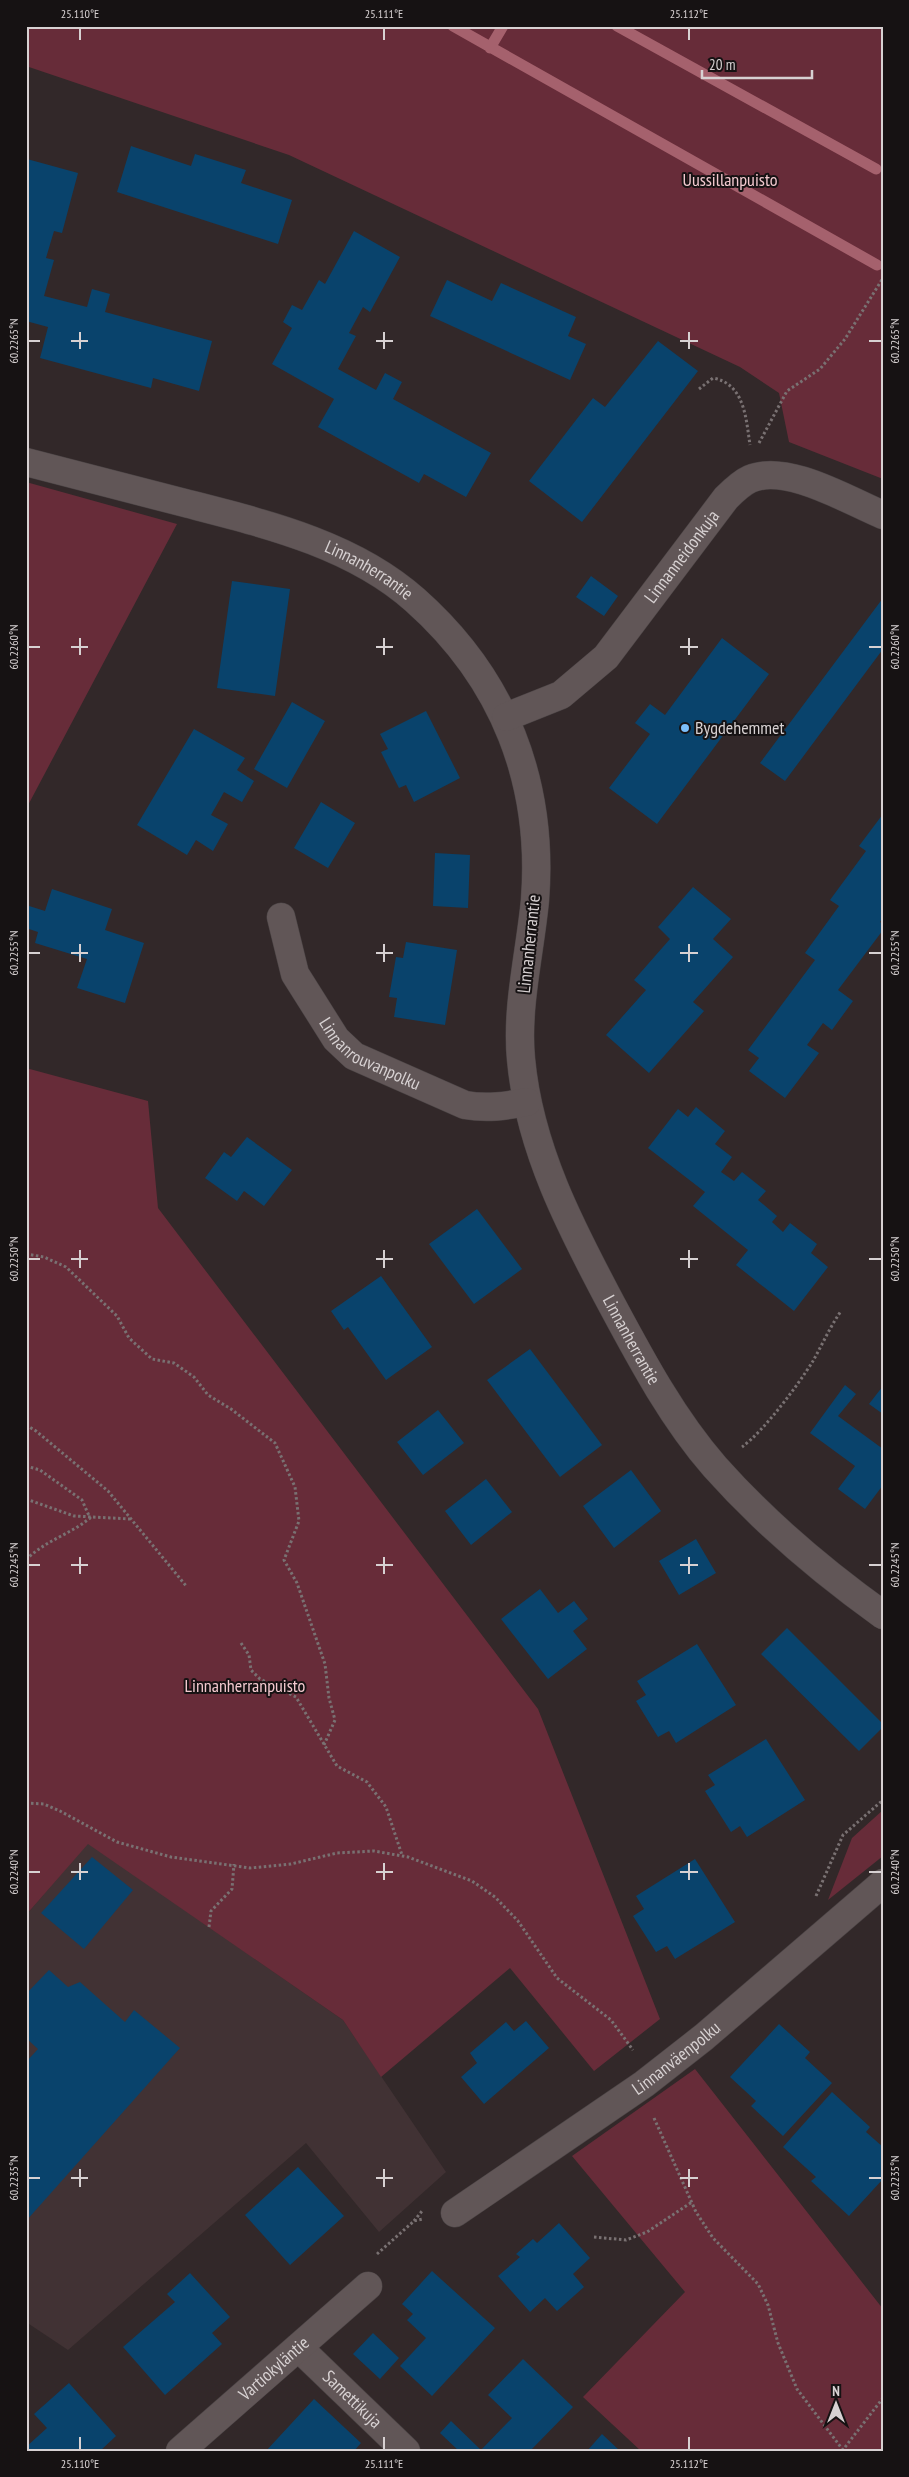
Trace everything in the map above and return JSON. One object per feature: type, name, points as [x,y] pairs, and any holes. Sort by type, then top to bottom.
[{"type":"street","name":"Linnanherrantie","points":[[26,462],[247,519],[295,535],[358,561],[400,588],[433,618],[478,671],[506,717],[525,776],[534,824],[537,858],[535,899],[520,1030],[527,1102],[542,1154],[574,1235],[639,1357],[671,1407],[713,1464],[745,1498],[810,1557],[883,1615]]},
{"type":"street","points":[[752,467],[774,476],[806,481],[883,516]]},
{"type":"street","name":"Linnanneidonkuja","points":[[506,717],[561,695],[606,656],[726,498],[752,467]]},
{"type":"street","name":"Linnanrouvanpolku","points":[[281,917],[295,974],[336,1039],[354,1056],[465,1105],[482,1108],[502,1107],[527,1102]]},
{"type":"street","name":"Linnanväenpolku","points":[[455,2213],[644,2084],[704,2037],[883,1883]]},
{"type":"street","name":"Vartiokyläntie","points":[[180,2451],[368,2286]]},
{"type":"street","name":"Samettikuja","points":[[299,2348],[406,2451]]},
{"type":"path","points":[[752,467],[787,391],[820,369],[845,339],[883,278]]},
{"type":"path","points":[[699,389],[713,378],[719,379],[736,391],[744,404],[752,467]]},
{"type":"path","points":[[26,1254],[44,1257],[66,1267],[117,1316],[129,1338],[152,1359],[174,1363],[194,1377],[208,1395],[231,1409],[275,1443],[295,1487],[299,1521],[284,1560],[297,1583],[325,1664],[328,1698],[335,1720],[324,1745]]},
{"type":"path","points":[[737,1450],[757,1436],[812,1362],[841,1311]]},
{"type":"path","points":[[26,1425],[36,1431],[108,1491],[187,1587]]},
{"type":"path","points":[[26,1466],[40,1470],[82,1500],[90,1518]]},
{"type":"path","points":[[26,1499],[74,1516],[130,1520]]},
{"type":"path","points":[[26,1560],[33,1553],[78,1528],[90,1518]]},
{"type":"path","points":[[241,1642],[249,1655],[251,1670],[260,1679],[296,1697],[337,1766],[367,1782],[386,1807],[402,1856]]},
{"type":"path","points":[[815,1897],[843,1835],[883,1800]]},
{"type":"path","points":[[26,1803],[44,1804],[117,1842],[171,1857],[234,1864],[250,1868],[267,1867],[358,1850],[402,1856],[472,1881],[496,1897],[518,1921],[557,1978],[611,2020],[636,2055]]},
{"type":"path","points":[[209,1927],[211,1911],[232,1889],[234,1864]]},
{"type":"path","points":[[650,2109],[692,2202],[713,2238],[758,2284],[768,2305],[778,2342],[797,2389],[842,2450],[883,2398]]},
{"type":"path","points":[[594,2237],[626,2240],[648,2232],[692,2202]]},
{"type":"path","points":[[368,2286],[376,2255],[414,2221],[425,2208]]},
{"type":"path","points":[[414,2221],[455,2213]]},
{"type":"shaded area","points":[[88,1843],[343,2020],[446,2172],[379,2232],[306,2143],[68,2350],[26,2322],[26,1915]]},
{"type":"green space","name":"Uussillanpuisto","points":[[26,26],[883,26],[883,479],[789,442],[779,393],[740,367],[289,155],[26,66]]},
{"type":"green space","points":[[26,482],[177,524],[26,809]]},
{"type":"green space","name":"Linnanherranpuisto","points":[[26,1068],[148,1101],[158,1208],[538,1709],[660,2019],[594,2071],[510,1968],[381,2077],[343,2020],[88,1844],[26,1915]]},
{"type":"green space","points":[[883,1810],[883,1856],[828,1900],[852,1838]]},
{"type":"green space","points":[[695,2069],[883,2309],[883,2451],[641,2451],[583,2397],[685,2292],[572,2156]]},
{"type":"building","points":[[131,146],[191,166],[195,154],[246,170],[241,183],[292,200],[278,244],[117,192]]},
{"type":"building","points":[[27,159],[78,173],[62,233],[54,231],[46,258],[54,260],[44,296],[87,307],[92,289],[110,294],[105,312],[212,341],[199,391],[153,378],[151,388],[40,358],[48,327],[26,321]]},
{"type":"building","points":[[354,231],[400,257],[370,312],[363,307],[349,333],[356,336],[338,369],[376,390],[385,373],[402,382],[393,399],[491,453],[466,497],[424,474],[419,483],[318,427],[334,399],[272,364],[292,328],[283,322],[292,305],[302,310],[319,280],[325,284]]},
{"type":"building","points":[[447,280],[492,301],[501,283],[576,317],[568,336],[586,344],[570,380],[430,316]]},
{"type":"building","points":[[658,341],[698,371],[582,522],[529,481],[593,398],[605,407]]},
{"type":"building","points":[[591,576],[618,596],[604,616],[576,597]]},
{"type":"building","points":[[232,581],[290,589],[275,696],[217,688]]},
{"type":"building","points":[[883,598],[883,649],[785,781],[760,763]]},
{"type":"building","name":"Bygdehemmet","points":[[722,638],[769,674],[657,824],[609,788],[650,734],[635,723],[650,704],[665,715]]},
{"type":"building","points":[[292,702],[325,721],[287,788],[254,769]]},
{"type":"building","points":[[426,711],[460,778],[414,802],[406,785],[399,788],[381,752],[388,749],[380,734]]},
{"type":"building","points":[[194,729],[245,758],[237,770],[254,781],[242,802],[224,792],[211,815],[228,824],[213,851],[196,840],[187,855],[137,825]]},
{"type":"building","points":[[321,802],[355,823],[328,868],[294,848]]},
{"type":"building","points":[[883,814],[883,918],[880,922],[883,924],[883,930],[838,990],[853,1001],[832,1030],[823,1023],[807,1045],[819,1053],[785,1098],[749,1071],[759,1058],[748,1050],[815,960],[805,953],[839,906],[830,900],[866,851],[859,846]]},
{"type":"building","points":[[435,853],[470,855],[468,908],[433,906]]},
{"type":"building","points":[[693,887],[731,919],[713,939],[733,957],[693,1002],[704,1011],[649,1073],[606,1035],[646,990],[634,980],[670,939],[658,927]]},
{"type":"building","points":[[52,889],[112,909],[105,930],[144,943],[125,1003],[77,988],[87,959],[35,943],[38,932],[26,928],[26,905],[45,911]]},
{"type":"building","points":[[406,942],[457,950],[445,1025],[394,1017],[397,998],[389,997],[396,957],[403,958]]},
{"type":"building","points":[[696,1107],[725,1131],[715,1144],[732,1157],[721,1172],[734,1181],[742,1172],[766,1191],[758,1200],[777,1216],[772,1222],[783,1232],[790,1223],[817,1244],[811,1253],[828,1267],[794,1311],[736,1265],[748,1250],[693,1206],[705,1192],[648,1148],[678,1109],[688,1117]]},
{"type":"building","points":[[247,1137],[292,1170],[264,1206],[244,1191],[237,1201],[205,1178],[224,1152],[231,1157]]},
{"type":"building","points":[[477,1209],[522,1269],[474,1304],[429,1244]]},
{"type":"building","points":[[381,1276],[432,1347],[386,1380],[348,1327],[344,1330],[331,1311]]},
{"type":"building","points":[[530,1349],[602,1445],[560,1477],[487,1380]]},
{"type":"building","points":[[845,1385],[856,1394],[838,1416],[883,1449],[883,1485],[865,1509],[838,1489],[855,1466],[810,1433]]},
{"type":"building","points":[[883,1386],[883,1414],[869,1404]]},
{"type":"building","points":[[438,1410],[464,1443],[423,1475],[397,1442]]},
{"type":"building","points":[[631,1470],[661,1511],[614,1548],[583,1506]]},
{"type":"building","points":[[486,1479],[512,1512],[471,1545],[445,1511]]},
{"type":"building","points":[[696,1539],[716,1573],[679,1595],[659,1561]]},
{"type":"building","points":[[540,1589],[558,1613],[574,1601],[588,1619],[573,1631],[587,1649],[548,1679],[501,1619]]},
{"type":"building","points":[[787,1628],[883,1724],[883,1727],[859,1751],[761,1654]]},
{"type":"building","points":[[697,1644],[736,1705],[676,1743],[669,1731],[658,1737],[636,1701],[646,1695],[637,1681]]},
{"type":"building","points":[[766,1739],[805,1800],[747,1837],[740,1826],[731,1832],[705,1791],[715,1785],[708,1775]]},
{"type":"building","points":[[92,1857],[133,1890],[84,1949],[41,1913]]},
{"type":"building","points":[[695,1859],[735,1922],[675,1959],[667,1946],[656,1952],[633,1916],[644,1909],[636,1896]]},
{"type":"building","points":[[49,1970],[68,1987],[80,1982],[125,2022],[134,2010],[180,2048],[26,2221],[26,2062],[38,2049],[26,2038],[26,1994]]},
{"type":"building","points":[[526,2021],[549,2048],[484,2104],[461,2077],[477,2063],[470,2053],[506,2022],[514,2031]]},
{"type":"building","points":[[779,2024],[810,2052],[805,2058],[832,2083],[783,2136],[751,2106],[756,2101],[730,2077]]},
{"type":"building","points":[[832,2092],[870,2127],[866,2132],[883,2147],[883,2179],[849,2216],[811,2181],[816,2177],[783,2147]]},
{"type":"building","points":[[298,2167],[344,2216],[290,2265],[245,2215]]},
{"type":"building","points":[[559,2223],[590,2258],[573,2274],[584,2287],[557,2311],[545,2298],[530,2312],[498,2276],[520,2257],[516,2254],[533,2239],[537,2243]]},
{"type":"building","points":[[432,2271],[495,2328],[432,2396],[400,2366],[426,2338],[407,2320],[413,2314],[402,2304]]},
{"type":"building","points":[[190,2273],[230,2317],[212,2333],[222,2344],[165,2395],[123,2347],[175,2302],[167,2294]]},
{"type":"building","points":[[373,2333],[399,2358],[380,2379],[353,2354]]},
{"type":"building","points":[[523,2359],[573,2407],[530,2451],[459,2451],[440,2433],[451,2421],[481,2450],[512,2418],[488,2395]]},
{"type":"building","points":[[69,2383],[116,2436],[100,2451],[26,2451],[26,2447],[47,2428],[34,2414]]},
{"type":"building","points":[[314,2399],[361,2443],[354,2451],[266,2451]]},
{"type":"building","points":[[602,2434],[620,2451],[587,2451]]},
{"type":"waterway","points":[[453,26],[877,265]]},
{"type":"waterway","points":[[490,48],[503,26]]},
{"type":"waterway","points":[[617,26],[876,169]]},
{"type":"place","name":"Bygdehemmet","points":[[685,728]]}]
